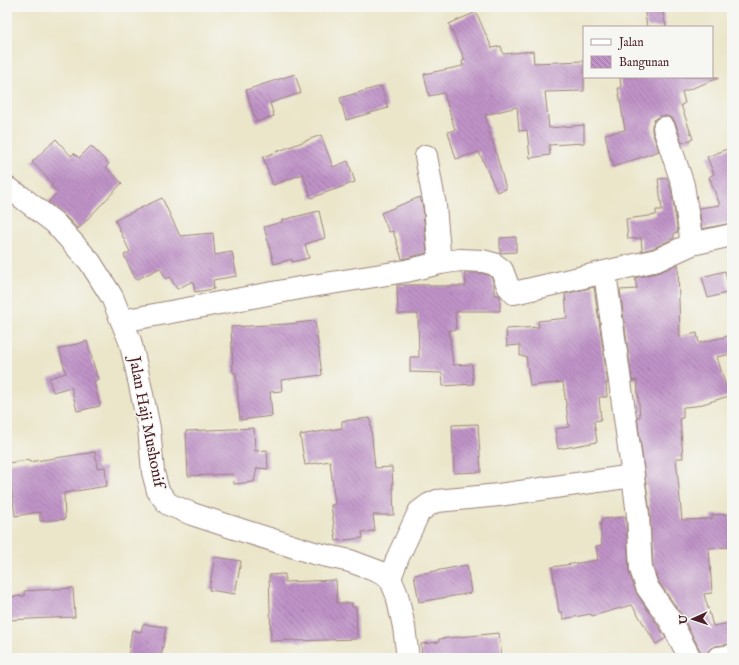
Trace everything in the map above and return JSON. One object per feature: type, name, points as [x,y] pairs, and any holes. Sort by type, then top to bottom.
[{"type":"street","points":[[664,128],[683,185],[692,244]]},
{"type":"street","points":[[426,156],[435,206],[440,263]]},
{"type":"street","name":"Jalan Haji Mushonif","points":[[7,188],[55,223],[90,262],[112,296],[130,341],[149,428],[152,472],[158,491],[168,504],[192,514],[244,531],[314,553],[350,561],[378,570],[390,578]]},
{"type":"street","points":[[122,321],[300,288],[406,271],[460,260],[494,264],[502,270],[508,286],[514,293],[657,260],[692,244],[732,235]]},
{"type":"street","points":[[605,273],[638,515],[641,569],[647,587],[670,620],[690,658]]},
{"type":"street","points":[[408,658],[404,627],[397,595],[390,578],[419,512],[430,504],[437,502],[633,476]]},
{"type":"street","points":[[718,658],[732,656]]},
{"type":"building","points":[[644,7],[662,7],[666,26],[647,26]]},
{"type":"building","points":[[476,12],[492,48],[501,46],[503,54],[533,51],[534,63],[583,61],[584,91],[545,92],[549,128],[584,125],[584,143],[549,145],[550,155],[530,158],[527,130],[519,131],[517,107],[485,115],[489,134],[492,139],[506,189],[497,192],[479,152],[456,159],[448,132],[455,130],[444,93],[429,96],[424,74],[463,66],[462,61],[465,60],[449,24]]},
{"type":"building","points":[[295,74],[301,93],[270,103],[274,116],[256,122],[246,90]]},
{"type":"building","points":[[620,78],[719,78],[682,92],[685,103],[681,105],[693,139],[682,143],[673,119],[667,116],[660,116],[654,120],[652,126],[652,132],[659,151],[613,167],[605,134],[625,130],[618,88],[621,88]]},
{"type":"building","points":[[381,86],[388,108],[346,120],[340,98]]},
{"type":"building","points":[[321,135],[333,167],[348,161],[355,182],[311,198],[303,174],[273,185],[263,157]]},
{"type":"building","points":[[56,139],[71,156],[74,153],[79,158],[91,146],[109,164],[106,167],[122,183],[78,229],[48,202],[58,192],[51,186],[53,184],[32,162]]},
{"type":"building","points":[[732,147],[732,223],[702,229],[699,208],[720,205],[709,177],[714,174],[707,157]]},
{"type":"building","points":[[667,178],[671,188],[678,232],[674,233],[674,238],[653,248],[642,251],[641,238],[628,239],[626,219],[656,215],[656,210],[662,210],[658,179]]},
{"type":"building","points":[[420,197],[423,208],[427,253],[402,259],[393,231],[389,232],[381,213]]},
{"type":"building","points":[[162,198],[180,236],[213,233],[215,255],[232,252],[237,276],[213,280],[214,289],[195,292],[193,281],[177,289],[170,277],[166,279],[160,268],[136,280],[124,255],[130,252],[115,220]]},
{"type":"building","points":[[319,211],[325,238],[305,244],[309,258],[292,262],[292,259],[274,264],[264,227],[282,222],[282,220]]},
{"type":"building","points":[[516,237],[516,252],[500,253],[500,238]]},
{"type":"building","points":[[678,264],[680,337],[697,333],[699,343],[732,335],[732,354],[717,357],[729,396],[696,406],[683,407],[683,418],[680,418],[683,458],[676,458],[682,520],[712,519],[712,515],[730,514],[732,519],[732,547],[709,548],[712,593],[704,594],[713,626],[730,623],[732,644],[711,648],[706,657],[702,658],[701,652],[681,614],[658,581],[653,567],[650,513],[637,417],[640,417],[637,380],[632,381],[620,290],[637,289],[635,278],[660,272]]},
{"type":"building","points":[[725,271],[730,292],[708,298],[702,277]]},
{"type":"building","points":[[465,273],[481,273],[492,278],[494,295],[500,296],[500,311],[455,312],[456,330],[449,330],[453,365],[472,364],[473,384],[443,386],[442,373],[410,372],[410,357],[419,357],[418,314],[398,314],[397,285],[466,286]]},
{"type":"building","points":[[594,287],[608,383],[606,383],[607,397],[599,397],[601,420],[594,421],[597,442],[558,449],[555,429],[569,427],[563,382],[530,386],[526,356],[520,356],[520,345],[507,346],[506,329],[539,327],[538,321],[567,318],[565,294]]},
{"type":"building","points":[[315,321],[322,375],[281,380],[282,391],[270,392],[272,416],[240,420],[236,373],[233,373],[231,327]]},
{"type":"building","points":[[87,341],[98,380],[94,381],[100,406],[77,411],[71,387],[53,392],[49,378],[66,373],[59,349]]},
{"type":"building","points":[[370,418],[375,468],[392,467],[394,515],[373,515],[375,531],[362,532],[363,538],[336,541],[331,505],[335,504],[330,461],[305,465],[300,435],[342,428],[342,421]]},
{"type":"building","points":[[478,424],[481,472],[454,473],[452,425]]},
{"type":"building","points":[[254,428],[255,451],[267,450],[268,469],[257,468],[254,482],[234,484],[233,474],[188,476],[186,431]]},
{"type":"building","points":[[95,452],[97,468],[105,467],[107,486],[64,493],[65,519],[40,521],[40,512],[15,516],[8,463],[29,460],[29,462]]},
{"type":"building","points":[[626,517],[629,573],[637,594],[666,638],[656,644],[632,605],[592,616],[591,614],[563,619],[562,612],[559,612],[552,567],[598,560],[596,546],[602,545],[600,523],[602,523],[602,519]]},
{"type":"building","points":[[215,557],[241,561],[235,594],[209,590]]},
{"type":"building","points":[[467,565],[471,593],[419,602],[414,575]]},
{"type":"building","points":[[285,574],[285,582],[336,580],[337,603],[352,603],[352,607],[356,607],[357,639],[271,641],[269,575]]},
{"type":"building","points":[[73,588],[75,617],[7,620],[7,597],[25,596],[24,591]]},
{"type":"building","points":[[143,624],[166,627],[161,658],[128,658],[132,630],[141,632]]},
{"type":"building","points":[[499,633],[502,658],[422,658],[421,644],[439,642],[439,639]]}]
